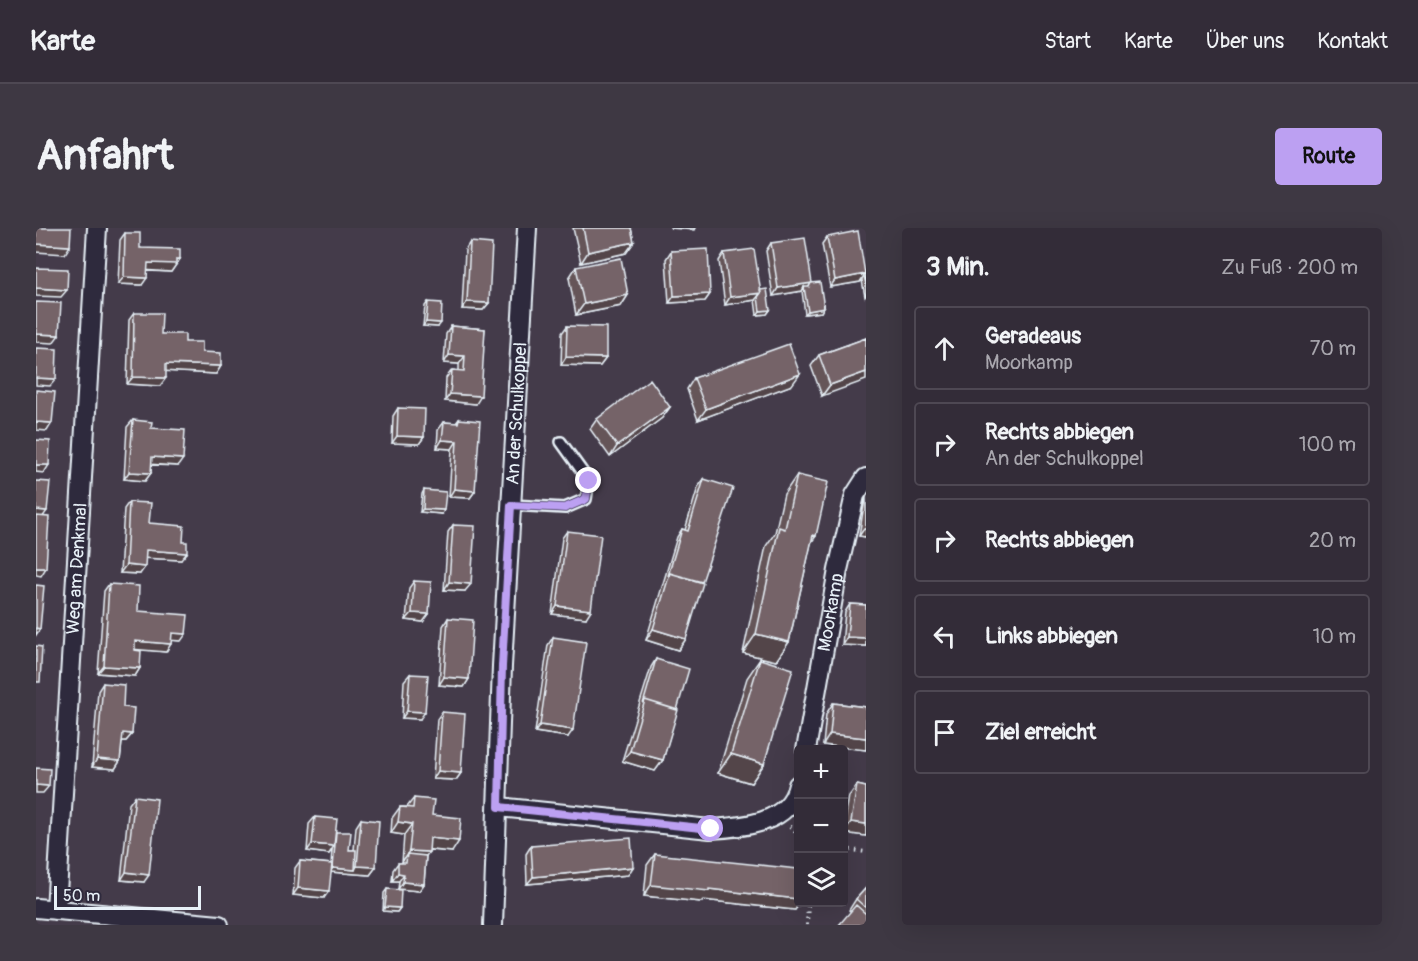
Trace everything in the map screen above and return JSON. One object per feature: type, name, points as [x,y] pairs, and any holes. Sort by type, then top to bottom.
[{"type":"street","name":"Weg am Denkmal","points":[[56,910],[97,228]]},
{"type":"street","name":"An der Schulkoppel","points":[[493,925],[499,807],[502,666],[527,228]]},
{"type":"street","name":"Moorkamp","points":[[807,745],[838,570],[855,495],[866,478]]},
{"type":"street","points":[[499,807],[711,829],[745,827],[779,815],[794,798]]},
{"type":"street","points":[[36,908],[139,921],[219,925]]},
{"type":"lane","points":[[511,505],[565,508],[586,499],[589,481],[561,442]]},
{"type":"path","points":[[848,850],[866,852]]},
{"type":"path","points":[[807,925],[808,907]]},
{"type":"building","points":[[36,228],[71,228],[70,246],[36,244]]},
{"type":"building","points":[[583,228],[631,228],[634,242],[588,252]]},
{"type":"building","points":[[858,231],[865,274],[835,280],[827,237]]},
{"type":"building","points":[[125,233],[140,233],[140,248],[180,249],[180,259],[176,259],[176,264],[148,263],[147,278],[124,277]]},
{"type":"building","points":[[805,238],[812,283],[778,288],[771,243]]},
{"type":"building","points":[[470,242],[492,244],[489,303],[467,302]]},
{"type":"building","points":[[708,249],[710,294],[674,296],[671,251]]},
{"type":"building","points":[[754,249],[761,293],[730,297],[724,253]]},
{"type":"building","points":[[621,258],[628,295],[584,304],[576,267]]},
{"type":"building","points":[[36,268],[68,269],[67,290],[36,288]]},
{"type":"building","points":[[820,282],[824,308],[808,311],[804,287]]},
{"type":"building","points":[[767,289],[770,310],[760,311],[758,297],[760,290]]},
{"type":"building","points":[[36,302],[61,303],[59,335],[36,334]]},
{"type":"building","points":[[428,302],[442,303],[441,323],[426,322]]},
{"type":"building","points":[[134,313],[162,313],[161,334],[185,334],[185,342],[202,342],[202,352],[221,353],[221,366],[166,364],[166,378],[133,377]]},
{"type":"building","points":[[451,326],[485,329],[481,396],[450,394],[452,370],[464,371],[465,356],[449,355]]},
{"type":"building","points":[[567,326],[606,327],[606,358],[566,357]]},
{"type":"building","points":[[866,338],[866,372],[830,385],[819,355]]},
{"type":"building","points":[[789,344],[800,374],[706,409],[694,378]]},
{"type":"building","points":[[36,348],[57,349],[56,379],[36,378]]},
{"type":"building","points":[[650,379],[670,407],[617,446],[597,419]]},
{"type":"building","points":[[36,390],[55,392],[52,423],[36,422]]},
{"type":"building","points":[[398,408],[425,409],[424,437],[397,436]]},
{"type":"building","points":[[459,419],[480,421],[475,491],[454,489],[457,441],[442,440],[444,422],[458,423]]},
{"type":"building","points":[[133,420],[152,422],[151,428],[185,430],[183,459],[152,457],[151,473],[129,472]]},
{"type":"building","points":[[36,440],[50,441],[49,465],[36,465]]},
{"type":"building","points":[[797,475],[828,482],[816,536],[813,535],[789,642],[756,634],[779,527],[785,529]]},
{"type":"building","points":[[704,479],[733,488],[702,582],[670,573],[668,576],[682,529],[688,531]]},
{"type":"building","points":[[36,481],[50,482],[47,511],[36,510]]},
{"type":"building","points":[[424,490],[446,492],[444,510],[423,509]]},
{"type":"building","points":[[129,502],[151,503],[149,523],[184,526],[183,542],[187,542],[187,553],[146,550],[145,567],[126,565]]},
{"type":"building","points":[[36,516],[49,517],[46,568],[36,568]]},
{"type":"building","points":[[453,525],[475,526],[471,584],[449,582]]},
{"type":"building","points":[[567,531],[601,535],[591,610],[557,606]]},
{"type":"building","points":[[670,573],[703,583],[686,639],[653,629]]},
{"type":"building","points":[[414,581],[431,582],[429,614],[412,613]]},
{"type":"building","points":[[109,584],[139,586],[138,611],[188,615],[186,634],[172,633],[171,644],[135,641],[135,650],[141,651],[140,668],[104,666]]},
{"type":"building","points":[[36,585],[44,586],[40,629],[36,628]]},
{"type":"building","points":[[850,604],[866,605],[866,638],[847,637]]},
{"type":"building","points":[[448,618],[473,620],[469,679],[444,677]]},
{"type":"building","points":[[553,637],[586,642],[573,730],[540,725]]},
{"type":"building","points":[[36,646],[42,647],[40,682],[36,682]]},
{"type":"building","points":[[656,659],[689,669],[677,710],[645,700],[643,704]]},
{"type":"building","points":[[760,659],[793,669],[764,764],[731,754]]},
{"type":"building","points":[[410,674],[428,675],[425,712],[407,711]]},
{"type":"building","points":[[103,683],[124,685],[123,707],[134,708],[132,734],[123,733],[120,761],[97,759]]},
{"type":"building","points":[[645,700],[678,710],[663,760],[630,751]]},
{"type":"building","points":[[833,703],[866,707],[866,738],[830,734]]},
{"type":"building","points":[[442,712],[465,714],[461,773],[438,771]]},
{"type":"building","points":[[36,768],[50,769],[49,786],[36,785]]},
{"type":"building","points":[[857,785],[866,787],[866,824],[851,822]]},
{"type":"building","points":[[135,796],[157,799],[149,875],[126,872]]},
{"type":"building","points":[[414,798],[434,800],[432,815],[461,818],[459,841],[430,838],[429,852],[409,851],[412,824],[398,822],[400,807],[413,808]]},
{"type":"building","points":[[315,817],[337,819],[334,846],[312,844]]},
{"type":"building","points":[[361,819],[379,821],[376,867],[357,866]]},
{"type":"building","points":[[336,832],[351,832],[349,850],[356,850],[355,870],[333,868]]},
{"type":"building","points":[[631,838],[633,867],[533,877],[531,846]]},
{"type":"building","points":[[407,854],[426,856],[424,884],[403,882],[404,874],[398,873],[398,863],[406,863]]},
{"type":"building","points":[[655,854],[794,869],[794,899],[651,885]]},
{"type":"building","points":[[300,861],[332,864],[329,891],[298,888]]},
{"type":"building","points":[[866,888],[866,908],[856,899]]},
{"type":"building","points":[[387,889],[401,890],[400,908],[385,907]]},
{"type":"building","points":[[856,905],[866,914],[866,925],[839,925]]},
{"type":"route","points":[[589,481],[586,499],[565,508],[511,505],[502,666],[499,807],[711,829]]}]
